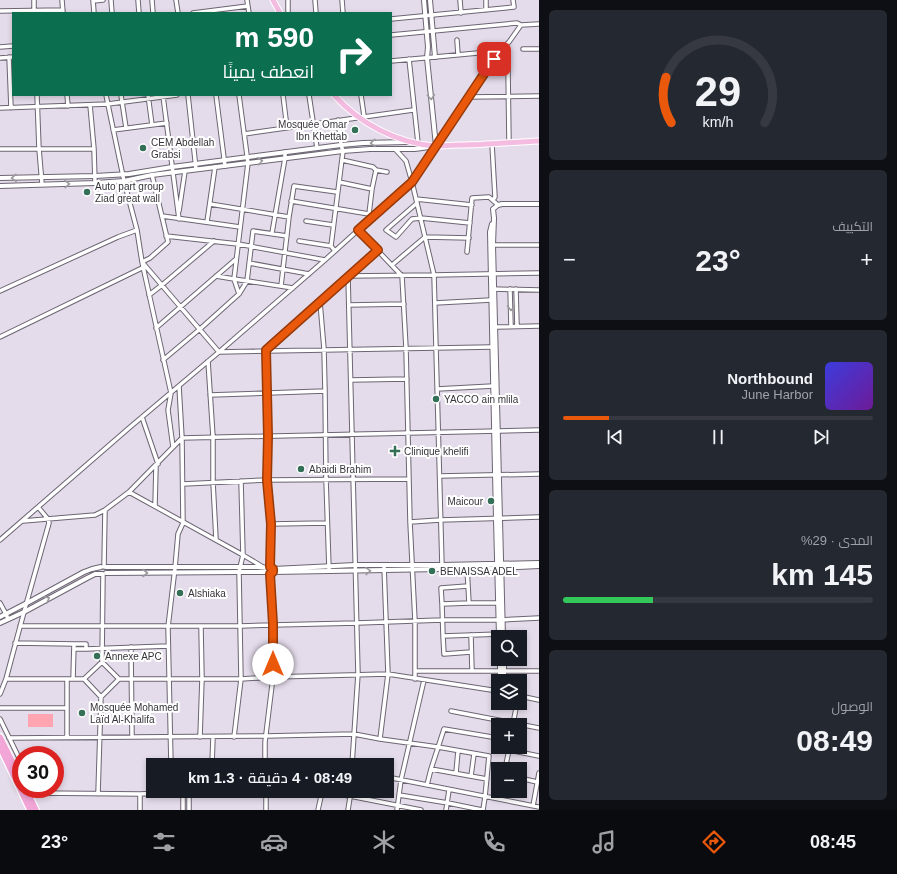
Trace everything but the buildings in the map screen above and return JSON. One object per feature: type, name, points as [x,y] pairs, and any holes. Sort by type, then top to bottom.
[{"type":"highway","points":[[0,737],[12,761]]},
{"type":"highway","points":[[0,747],[12,768]]},
{"type":"highway","points":[[27,798],[30,810]]},
{"type":"highway","points":[[29,798],[36,810]]},
{"type":"main road","points":[[273,0],[279,12]]},
{"type":"main road","points":[[335,96],[373,127],[394,136],[415,142],[436,146],[492,144],[539,140]]},
{"type":"street","points":[[34,0],[34,12]]},
{"type":"street","points":[[0,11],[63,11],[62,0]]},
{"type":"street","points":[[94,12],[93,1],[103,0]]},
{"type":"street","points":[[111,0],[112,12]]},
{"type":"street","points":[[138,0],[139,12]]},
{"type":"street","points":[[152,0],[153,12]]},
{"type":"street","points":[[176,0],[178,12]]},
{"type":"street","points":[[247,0],[249,12]]},
{"type":"street","points":[[288,0],[288,12]]},
{"type":"street","points":[[315,0],[316,12]]},
{"type":"street","points":[[342,0],[343,12]]},
{"type":"street","points":[[424,0],[436,146]]},
{"type":"street","points":[[430,0],[436,58]]},
{"type":"street","points":[[460,0],[461,13]]},
{"type":"street","points":[[486,0],[486,10]]},
{"type":"street","points":[[392,19],[514,7],[513,0]]},
{"type":"street","points":[[201,12],[248,6]]},
{"type":"street","points":[[392,35],[517,23],[521,25],[539,24]]},
{"type":"street","points":[[0,540],[326,260],[412,182],[499,51],[521,25]]},
{"type":"street","points":[[457,40],[458,55]]},
{"type":"street","points":[[0,47],[12,46]]},
{"type":"street","points":[[522,49],[539,49]]},
{"type":"street","points":[[392,61],[499,51]]},
{"type":"street","points":[[0,58],[11,57],[11,108]]},
{"type":"street","points":[[0,178],[123,174],[341,144],[415,142],[409,59]]},
{"type":"street","points":[[508,69],[509,142]]},
{"type":"street","points":[[37,96],[42,184]]},
{"type":"street","points":[[67,96],[68,106]]},
{"type":"street","points":[[106,96],[124,181],[137,230],[142,262],[171,393],[168,410],[173,447]]},
{"type":"street","points":[[121,96],[126,128]]},
{"type":"street","points":[[0,108],[108,104],[163,96],[179,217]]},
{"type":"street","points":[[188,96],[196,169]]},
{"type":"street","points":[[216,96],[225,166]]},
{"type":"street","points":[[239,96],[248,163],[234,279],[239,294]]},
{"type":"street","points":[[283,96],[287,128]]},
{"type":"street","points":[[309,96],[317,148]]},
{"type":"street","points":[[361,96],[361,117]]},
{"type":"street","points":[[468,97],[539,96]]},
{"type":"street","points":[[148,97],[152,125]]},
{"type":"street","points":[[90,105],[95,183]]},
{"type":"street","points":[[244,134],[413,110]]},
{"type":"street","points":[[330,246],[343,151],[338,120]]},
{"type":"street","points":[[113,130],[166,123]]},
{"type":"street","points":[[492,144],[495,196],[493,200]]},
{"type":"street","points":[[0,186],[124,181],[172,172],[343,151],[370,149],[415,149],[436,146]]},
{"type":"street","points":[[0,149],[94,149]]},
{"type":"street","points":[[395,149],[406,161],[434,275],[442,567]]},
{"type":"street","points":[[272,233],[285,152]]},
{"type":"street","points":[[342,160],[373,167],[376,170],[387,172]]},
{"type":"street","points":[[207,222],[216,167]]},
{"type":"street","points":[[369,214],[376,170]]},
{"type":"street","points":[[179,217],[185,171]]},
{"type":"street","points":[[142,262],[150,258],[168,242],[152,175]]},
{"type":"street","points":[[339,182],[372,189]]},
{"type":"street","points":[[281,286],[294,186],[337,192]]},
{"type":"street","points":[[467,252],[472,198],[489,197],[498,205]]},
{"type":"street","points":[[291,201],[375,215]]},
{"type":"street","points":[[470,223],[421,218],[412,219],[396,237],[386,230],[417,201],[472,205]]},
{"type":"street","points":[[210,204],[289,217]]},
{"type":"street","points":[[501,630],[495,327],[492,289],[493,209],[498,205],[539,204]]},
{"type":"street","points":[[162,216],[179,217],[240,227]]},
{"type":"street","points":[[492,274],[490,232],[494,218]]},
{"type":"street","points":[[306,221],[333,225]]},
{"type":"street","points":[[0,291],[118,237],[137,230]]},
{"type":"street","points":[[163,360],[239,294],[247,281],[253,230],[287,236]]},
{"type":"street","points":[[358,230],[402,276],[406,348],[410,522],[415,621],[414,679]]},
{"type":"street","points":[[166,236],[238,244],[326,260]]},
{"type":"street","points":[[392,266],[425,237],[469,238]]},
{"type":"street","points":[[149,295],[214,241]]},
{"type":"street","points":[[299,241],[330,246],[335,251]]},
{"type":"street","points":[[493,245],[539,246]]},
{"type":"street","points":[[265,758],[272,677],[273,624],[269,570],[271,524],[267,480],[268,436],[266,350],[378,250]]},
{"type":"street","points":[[156,328],[236,259]]},
{"type":"street","points":[[249,263],[309,274]]},
{"type":"street","points":[[144,267],[162,285],[219,352]]},
{"type":"street","points":[[0,337],[144,267]]},
{"type":"street","points":[[348,276],[539,273]]},
{"type":"street","points":[[216,276],[293,288]]},
{"type":"street","points":[[348,276],[355,571],[358,623],[358,674],[352,758]]},
{"type":"street","points":[[492,289],[539,290]]},
{"type":"street","points":[[492,289],[493,386],[496,431]]},
{"type":"street","points":[[510,289],[511,326]]},
{"type":"street","points":[[516,289],[517,326]]},
{"type":"street","points":[[435,303],[491,300]]},
{"type":"street","points":[[320,302],[324,349],[329,569]]},
{"type":"street","points":[[349,305],[404,304]]},
{"type":"street","points":[[495,327],[539,326]]},
{"type":"street","points":[[219,352],[492,347]]},
{"type":"street","points":[[208,361],[213,437],[213,482],[216,539]]},
{"type":"street","points":[[351,380],[407,379]]},
{"type":"street","points":[[171,758],[168,627],[178,534],[183,523],[182,438],[179,386]]},
{"type":"street","points":[[437,389],[493,386]]},
{"type":"street","points":[[210,395],[325,391]]},
{"type":"street","points":[[142,417],[157,465],[155,506]]},
{"type":"street","points":[[22,521],[95,515],[105,510],[129,492],[182,438],[539,430]]},
{"type":"street","points":[[440,476],[539,474]]},
{"type":"street","points":[[183,484],[267,480],[409,479]]},
{"type":"street","points":[[234,736],[241,679],[240,570],[243,555],[241,481]]},
{"type":"street","points":[[129,492],[183,523],[216,539],[269,570]]},
{"type":"street","points":[[0,694],[6,679],[49,523],[48,519],[38,507]]},
{"type":"street","points":[[105,510],[104,567],[100,571],[104,574],[102,662],[119,680]]},
{"type":"street","points":[[410,522],[539,517]]},
{"type":"street","points":[[271,524],[327,523]]},
{"type":"street","points":[[329,569],[355,566],[413,570],[442,567],[539,564]]},
{"type":"street","points":[[0,616],[84,572],[104,567],[240,570],[329,569],[355,571],[412,565],[442,567]]},
{"type":"street","points":[[467,566],[469,603]]},
{"type":"street","points":[[499,566],[498,603],[501,620]]},
{"type":"street","points":[[380,739],[388,674],[384,568]]},
{"type":"street","points":[[0,623],[24,612],[95,574],[175,573],[240,570]]},
{"type":"street","points":[[468,586],[441,588],[442,636],[444,654],[471,652]]},
{"type":"street","points":[[0,603],[8,619]]},
{"type":"street","points":[[442,604],[498,603]]},
{"type":"street","points":[[20,626],[240,626],[539,618]]},
{"type":"street","points":[[200,737],[202,679],[201,626]]},
{"type":"street","points":[[471,635],[472,671]]},
{"type":"street","points":[[442,636],[491,636]]},
{"type":"street","points":[[15,643],[86,644],[86,648]]},
{"type":"street","points":[[73,679],[74,644]]},
{"type":"street","points":[[74,649],[168,646]]},
{"type":"street","points":[[131,647],[132,737]]},
{"type":"street","points":[[6,679],[84,679],[102,662]]},
{"type":"street","points":[[501,666],[503,674]]},
{"type":"street","points":[[501,674],[503,666]]},
{"type":"street","points":[[414,671],[539,671]]},
{"type":"street","points":[[101,697],[119,680],[241,679],[358,674],[388,674],[491,690]]},
{"type":"street","points":[[67,679],[67,737]]},
{"type":"street","points":[[84,679],[101,697],[98,794]]},
{"type":"street","points":[[397,808],[401,780],[424,680]]},
{"type":"street","points":[[527,697],[539,700]]},
{"type":"street","points":[[0,708],[67,708]]},
{"type":"street","points":[[452,711],[491,719]]},
{"type":"street","points":[[0,719],[13,746]]},
{"type":"street","points":[[527,726],[539,728]]},
{"type":"street","points":[[428,785],[431,768],[444,729],[491,737]]},
{"type":"street","points":[[9,738],[213,737],[354,734],[489,756],[485,797],[482,810],[399,795]]},
{"type":"street","points":[[212,758],[213,737]]},
{"type":"street","points":[[456,773],[458,751]]},
{"type":"street","points":[[527,753],[539,756]]},
{"type":"street","points":[[471,776],[474,754]]},
{"type":"street","points":[[431,768],[487,779]]},
{"type":"street","points":[[533,806],[539,773]]},
{"type":"street","points":[[394,778],[539,807]]},
{"type":"street","points":[[527,780],[537,782]]},
{"type":"street","points":[[446,810],[449,790]]},
{"type":"street","points":[[64,793],[146,794]]},
{"type":"street","points":[[140,794],[140,810]]},
{"type":"street","points":[[183,798],[183,810]]},
{"type":"street","points":[[189,798],[189,810]]},
{"type":"street","points":[[266,798],[266,810]]},
{"type":"street","points":[[318,810],[321,798]]},
{"type":"street","points":[[348,810],[350,798]]},
{"type":"street","points":[[358,798],[397,808],[421,810]]},
{"type":"shaded area","points":[[28,714],[53,714],[53,727],[28,727]]},
{"type":"place","name":"Mosquée Omar Ibn Khettab","points":[[355,130]]},
{"type":"place","name":"CEM Abdellah Grabsi","points":[[143,148]]},
{"type":"place","name":"Auto part group Ziad great wall","points":[[87,192]]},
{"type":"place","name":"YACCO ain mlila","points":[[436,399]]},
{"type":"place","name":"Clinique khelifi","points":[[395,451]]},
{"type":"place","name":"Abaidi Brahim","points":[[301,469]]},
{"type":"place","name":"Maicour","points":[[491,501]]},
{"type":"place","name":"BENAISSA ADEL","points":[[432,571]]},
{"type":"place","name":"Alshiaka","points":[[180,593]]},
{"type":"place","name":"Annexe APC","points":[[97,656]]},
{"type":"place","name":"Mosquée Mohamed Laïd Al-Khalifa","points":[[82,713]]},
{"type":"route","points":[[273,664],[273,624],[270,574],[273,572],[273,569],[270,567],[271,524],[267,480],[268,436],[266,350],[378,250],[358,230],[412,182],[494,59]]}]
